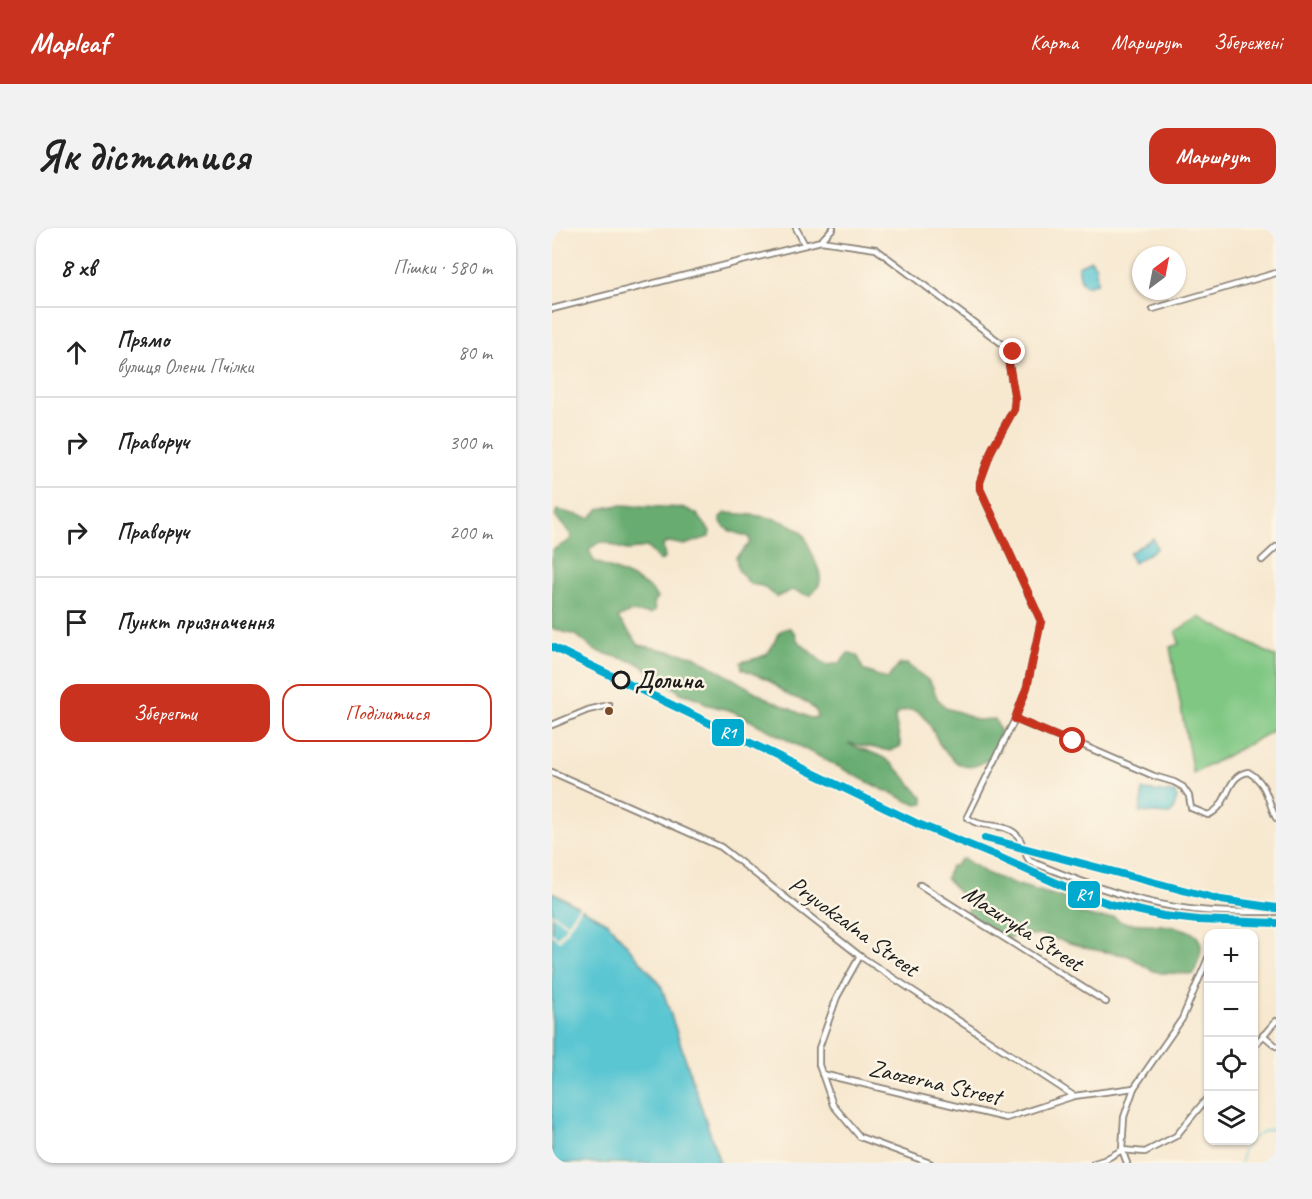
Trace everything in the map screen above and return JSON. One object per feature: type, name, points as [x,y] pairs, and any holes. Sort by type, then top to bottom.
[{"type":"street","points":[[796,228],[805,245]]},
{"type":"street","points":[[821,241],[833,228]]},
{"type":"street","points":[[552,309],[821,241],[876,249],[1013,352]]},
{"type":"street","points":[[1153,309],[1276,273]]},
{"type":"street","points":[[1006,347],[1015,399],[1014,409],[992,449],[980,482],[980,489],[1041,621],[1027,687],[1015,719],[968,817],[972,822],[998,825],[1017,835],[1029,861],[1141,901],[1176,908],[1211,911],[1276,912]]},
{"type":"street","points":[[1262,560],[1276,547]]},
{"type":"street","points":[[552,725],[588,710],[609,705]]},
{"type":"street","points":[[1015,719],[1174,782],[1183,787],[1189,796],[1191,808],[1208,814],[1217,811],[1233,780],[1239,774],[1248,772],[1255,776],[1271,800],[1276,818]]},
{"type":"street","name":"Pryvokzalna Street","points":[[552,772],[721,847],[860,956],[1074,1096]]},
{"type":"street","name":"Mazuryka Street","points":[[920,885],[1106,1002]]},
{"type":"street","points":[[860,956],[837,997],[819,1048],[819,1065],[822,1074],[833,1105],[860,1137],[930,1163]]},
{"type":"street","points":[[1127,1163],[1122,1150],[1124,1117],[1134,1088],[1182,1018],[1204,969]]},
{"type":"street","points":[[1258,1041],[1276,1020]]},
{"type":"street","points":[[1263,1035],[1276,1046]]},
{"type":"street","name":"Zaozerna Street","points":[[822,1074],[1006,1118],[1074,1096]]},
{"type":"street","points":[[1074,1096],[1134,1088]]},
{"type":"street","points":[[1094,1163],[1122,1150],[1145,1152],[1176,1136],[1204,1103]]},
{"type":"green space","points":[[619,505],[685,508],[697,514],[710,531],[709,537],[684,545],[669,542],[663,545],[665,558],[660,561],[647,547],[628,550],[604,542],[589,550],[594,561],[638,581],[653,592],[657,598],[654,604],[655,611],[650,614],[630,612],[618,618],[639,645],[694,656],[764,697],[810,718],[817,717],[816,711],[806,702],[788,695],[767,679],[742,669],[741,662],[765,655],[772,648],[778,635],[790,628],[797,640],[828,665],[840,663],[848,653],[852,653],[858,658],[863,670],[887,679],[900,664],[907,664],[928,680],[937,698],[946,708],[976,720],[995,719],[1000,731],[999,751],[979,764],[967,767],[961,765],[954,761],[942,747],[924,717],[910,710],[897,713],[895,719],[901,746],[890,751],[848,743],[883,757],[902,773],[923,797],[924,804],[913,803],[883,790],[732,711],[705,704],[700,699],[681,693],[638,663],[596,651],[576,635],[552,628],[552,550],[569,541],[572,536],[555,516],[557,510],[590,518],[599,509]]},
{"type":"green space","points":[[725,513],[780,520],[799,530],[805,537],[820,573],[819,585],[814,592],[810,596],[792,590],[777,597],[762,586],[750,584],[738,570],[736,557],[750,543],[749,537],[730,531],[723,525],[720,517]]},
{"type":"green space","points":[[1199,617],[1276,657],[1276,729],[1193,774],[1170,647],[1179,644],[1176,631]]},
{"type":"green space","points":[[964,859],[986,873],[1011,883],[1064,898],[1073,904],[1076,911],[1085,915],[1100,918],[1114,917],[1124,923],[1170,926],[1192,933],[1198,939],[1201,947],[1194,974],[1161,973],[1151,970],[1129,956],[1090,949],[1042,935],[1021,935],[1007,939],[967,914],[970,906],[946,878],[951,866],[955,866]]},
{"type":"water","points":[[1091,260],[1096,267],[1097,283],[1085,286],[1081,281],[1078,266]]},
{"type":"water","points":[[1153,538],[1157,548],[1134,563],[1129,553]]},
{"type":"water","points":[[1143,790],[1175,793],[1177,798],[1173,811],[1169,814],[1140,812]]},
{"type":"water","points":[[552,892],[608,923],[661,985],[720,1163],[552,1163]]},
{"type":"pier","points":[[580,904],[583,906],[560,941],[552,936],[552,933],[558,937],[567,925],[552,913],[568,923]]},
{"type":"waterway","points":[[1258,1135],[1276,1128]]},
{"type":"waterway","points":[[1241,1163],[1246,1145]]},
{"type":"transit line","name":"R1","points":[[552,647],[918,824],[1070,889],[1110,904],[1163,916],[1198,920],[1276,923]]},
{"type":"transit line","name":"R1","points":[[985,838],[1221,900],[1276,908]]},
{"type":"place","name":"Долина","points":[[621,680]]},
{"type":"route","points":[[1013,352],[1006,347],[1015,399],[1014,409],[992,449],[980,482],[980,489],[1041,621],[1027,687],[1015,719],[1073,741]]}]
